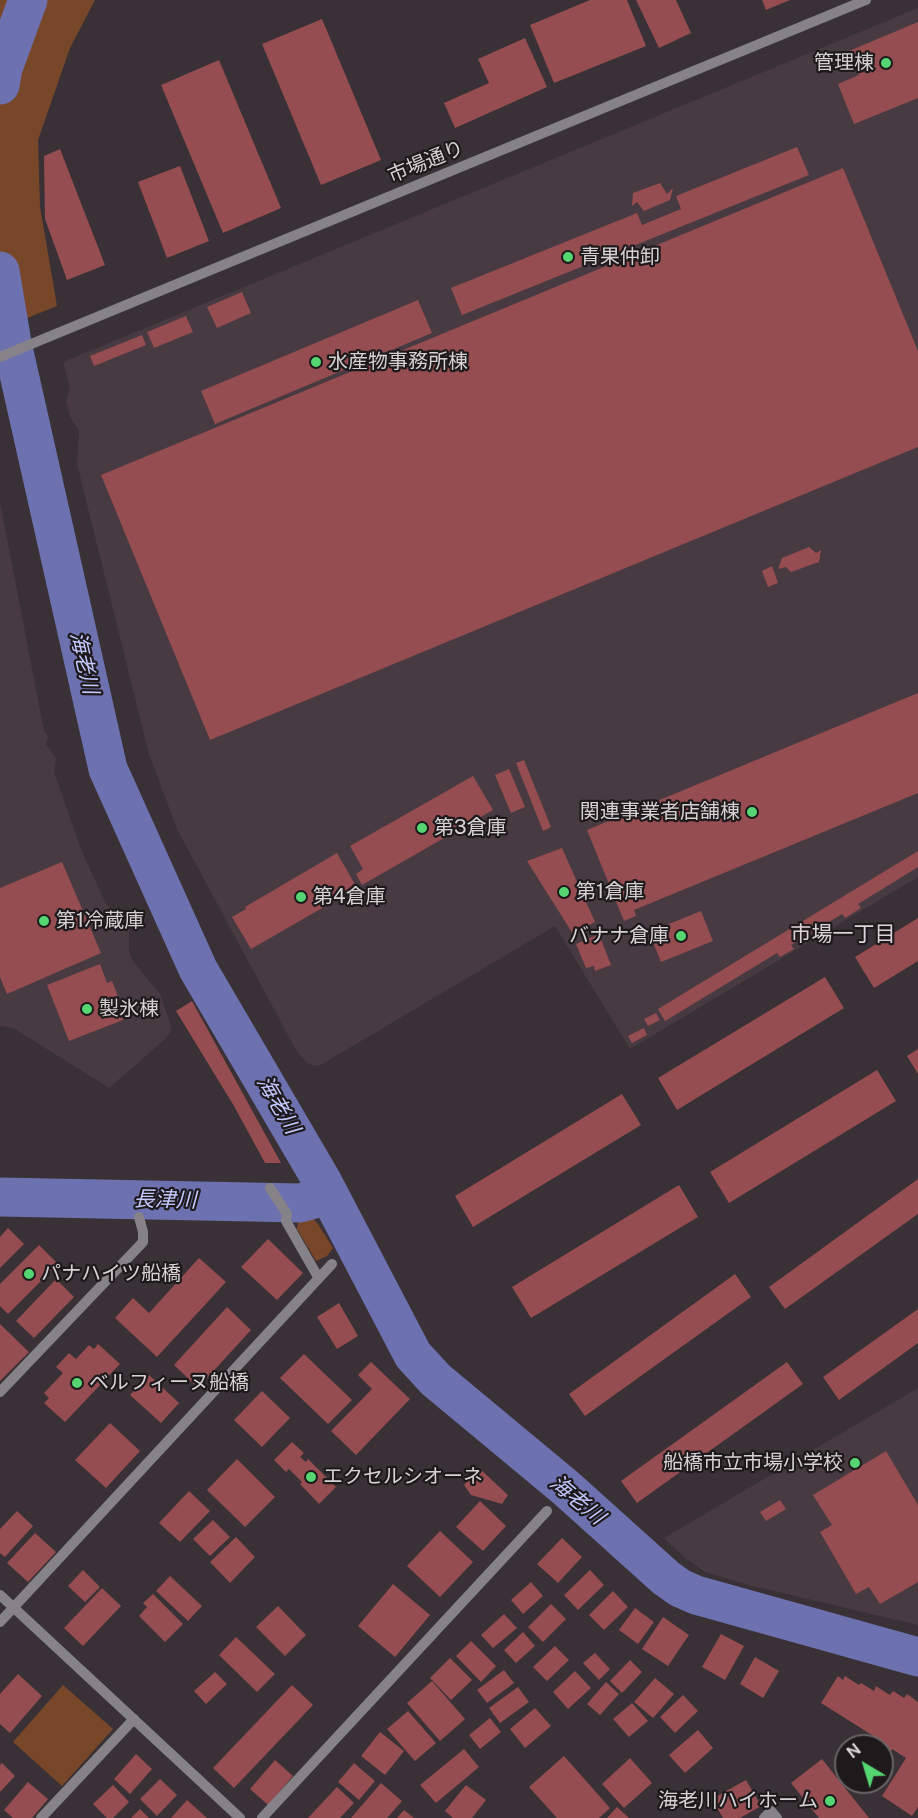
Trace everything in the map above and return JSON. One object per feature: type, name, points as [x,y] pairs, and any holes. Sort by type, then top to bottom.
[{"type":"street","name":"市場通り","points":[[0,357],[866,0]]},
{"type":"street","points":[[272,1190],[287,1214],[286,1221],[318,1277]]},
{"type":"street","points":[[0,1392],[143,1242],[139,1217]]},
{"type":"street","points":[[0,1622],[332,1264]]},
{"type":"street","points":[[262,1818],[547,1510]]},
{"type":"street","points":[[0,1595],[240,1818]]},
{"type":"street","points":[[41,1818],[134,1719]]},
{"type":"street","points":[[764,1818],[771,1811],[777,1818]]},
{"type":"shaded area","points":[[0,0],[95,0],[70,48],[38,140],[40,207],[57,306],[0,329]]},
{"type":"shaded area","points":[[918,8],[918,877],[630,1049],[555,926],[319,1066],[306,1062],[296,1050],[177,829],[149,754],[77,464],[79,431],[70,417],[66,400],[70,387],[63,362]]},
{"type":"shaded area","points":[[0,502],[44,731],[48,736],[46,744],[56,758],[54,772],[82,852],[107,906],[123,915],[129,927],[129,950],[132,960],[160,994],[170,1023],[171,1031],[164,1040],[109,1088],[13,1028],[0,1026]]},
{"type":"shaded area","points":[[299,1214],[309,1214],[318,1224],[333,1248],[327,1256],[316,1261],[297,1229]]},
{"type":"shaded area","name":"船橋市立市場小学校","points":[[918,1388],[918,1625],[749,1585],[705,1572],[684,1557],[664,1538]]},
{"type":"shaded area","points":[[63,1685],[113,1729],[62,1786],[13,1742]]},
{"type":"building","points":[[590,0],[627,0],[646,46],[554,83],[530,25]]},
{"type":"building","points":[[636,0],[676,0],[691,33],[659,48]]},
{"type":"building","points":[[762,0],[790,0],[766,10]]},
{"type":"building","points":[[322,19],[381,160],[321,185],[262,44]]},
{"type":"building","name":"管理棟","points":[[918,22],[918,98],[854,124],[838,84],[859,75],[849,51]]},
{"type":"building","points":[[525,38],[547,87],[455,128],[444,103],[489,83],[478,59]]},
{"type":"building","points":[[219,60],[281,208],[223,233],[161,85]]},
{"type":"building","name":"青果仲卸","points":[[797,147],[809,175],[462,315],[451,288],[637,213],[642,225],[681,209],[676,196]]},
{"type":"building","points":[[60,149],[105,265],[67,280],[45,219],[44,156]]},
{"type":"building","points":[[180,166],[209,241],[167,258],[138,182]]},
{"type":"building","points":[[843,168],[918,351],[918,447],[210,740],[101,475]]},
{"type":"building","points":[[660,183],[667,194],[673,188],[670,200],[644,211],[637,202],[632,206],[633,193]]},
{"type":"building","points":[[242,292],[251,313],[217,328],[207,307]]},
{"type":"building","name":"水産物事務所棟","points":[[418,300],[432,333],[215,424],[201,391]]},
{"type":"building","points":[[186,316],[193,332],[154,348],[147,332]]},
{"type":"building","points":[[142,335],[146,345],[94,366],[90,356]]},
{"type":"building","points":[[809,547],[816,553],[821,550],[819,562],[791,572],[786,567],[778,569],[782,558]]},
{"type":"building","points":[[772,566],[778,583],[768,587],[762,571]]},
{"type":"building","name":"関連事業者店舗棟","points":[[918,693],[918,793],[634,910],[636,916],[624,921],[587,830]]},
{"type":"building","points":[[524,760],[551,827],[543,831],[516,763]]},
{"type":"building","points":[[509,769],[525,807],[511,813],[495,775]]},
{"type":"building","name":"第3倉庫","points":[[473,776],[493,810],[362,885],[356,874],[363,869],[350,846]]},
{"type":"building","name":"第1倉庫","points":[[562,848],[595,922],[573,934],[527,861]]},
{"type":"building","points":[[918,851],[918,867],[858,904],[861,908],[845,918],[842,914],[791,945],[794,949],[780,957],[777,953],[665,1021],[658,1009]]},
{"type":"building","name":"第4倉庫","points":[[337,853],[357,888],[251,949],[232,917]]},
{"type":"building","name":"第1冷蔵庫","points":[[62,862],[101,953],[7,994],[0,977],[0,888]]},
{"type":"building","name":"バナナ倉庫","points":[[701,911],[713,941],[661,962],[649,932]]},
{"type":"building","points":[[918,918],[918,961],[874,988],[855,957]]},
{"type":"building","points":[[599,934],[611,965],[595,971],[594,966],[586,968],[576,944]]},
{"type":"building","name":"製氷棟","points":[[100,964],[107,983],[112,981],[118,996],[114,997],[123,1020],[69,1041],[47,985]]},
{"type":"building","points":[[825,977],[844,1008],[677,1110],[658,1078]]},
{"type":"building","points":[[192,1001],[281,1163],[265,1163],[234,1106],[176,1011]]},
{"type":"building","points":[[656,1013],[660,1020],[648,1026],[644,1019]]},
{"type":"building","points":[[644,1028],[647,1035],[632,1043],[628,1036]]},
{"type":"building","points":[[918,1049],[918,1074],[907,1056]]},
{"type":"building","points":[[877,1070],[896,1101],[729,1203],[710,1172]]},
{"type":"building","points":[[622,1094],[641,1125],[473,1227],[455,1196]]},
{"type":"building","points":[[918,1179],[918,1214],[785,1309],[769,1287]]},
{"type":"building","points":[[679,1185],[698,1217],[531,1318],[512,1287]]},
{"type":"building","points":[[8,1228],[24,1244],[0,1268],[0,1237]]},
{"type":"building","points":[[268,1239],[303,1273],[277,1300],[241,1267]]},
{"type":"building","name":"パナハイツ船橋","points":[[39,1245],[58,1264],[8,1314],[0,1306],[0,1284]]},
{"type":"building","points":[[199,1258],[226,1282],[157,1357],[115,1318],[133,1298],[149,1313]]},
{"type":"building","points":[[735,1274],[751,1297],[585,1416],[569,1394]]},
{"type":"building","name":"パナハイツ船橋","points":[[56,1279],[74,1297],[34,1338],[16,1321]]},
{"type":"building","points":[[339,1303],[358,1336],[337,1349],[317,1317]]},
{"type":"building","points":[[227,1307],[251,1330],[198,1388],[174,1365]]},
{"type":"building","points":[[918,1309],[918,1343],[839,1400],[823,1377]]},
{"type":"building","points":[[0,1324],[29,1352],[0,1381]]},
{"type":"building","name":"ベルフィーヌ船橋","points":[[98,1344],[120,1364],[65,1422],[44,1403],[49,1398],[44,1393],[63,1373],[56,1367],[69,1353],[76,1359],[89,1345],[94,1349]]},
{"type":"building","points":[[304,1354],[352,1400],[328,1424],[280,1378]]},
{"type":"building","points":[[371,1362],[410,1399],[356,1455],[331,1431],[372,1389],[358,1375]]},
{"type":"building","points":[[787,1362],[803,1384],[637,1503],[621,1481]]},
{"type":"building","points":[[149,1375],[179,1403],[161,1423],[130,1395]]},
{"type":"building","points":[[262,1391],[290,1418],[262,1447],[234,1420]]},
{"type":"building","points":[[110,1423],[140,1451],[106,1488],[75,1460]]},
{"type":"building","name":"エクセルシオーネ","points":[[292,1442],[304,1453],[300,1457],[306,1462],[308,1459],[336,1487],[319,1504],[289,1469],[286,1472],[274,1460]]},
{"type":"building","points":[[886,1451],[918,1505],[918,1582],[880,1604],[869,1587],[856,1594],[820,1532],[832,1525],[813,1495]]},
{"type":"building","points":[[237,1459],[275,1497],[245,1527],[207,1490]]},
{"type":"building","points":[[479,1468],[508,1495],[502,1504],[471,1495],[464,1485]]},
{"type":"building","points":[[189,1491],[210,1511],[180,1542],[159,1523]]},
{"type":"building","points":[[780,1500],[786,1509],[766,1521],[760,1512]]},
{"type":"building","points":[[480,1501],[506,1526],[483,1551],[456,1527]]},
{"type":"building","points":[[17,1511],[33,1526],[5,1557],[0,1553],[0,1529]]},
{"type":"building","points":[[213,1520],[230,1537],[210,1556],[193,1539]]},
{"type":"building","points":[[440,1531],[473,1562],[440,1597],[407,1566]]},
{"type":"building","points":[[35,1533],[56,1552],[28,1582],[7,1563]]},
{"type":"building","points":[[236,1537],[255,1557],[230,1583],[210,1562]]},
{"type":"building","points":[[562,1538],[582,1557],[558,1583],[537,1564]]},
{"type":"building","points":[[83,1570],[100,1587],[85,1602],[68,1586]]},
{"type":"building","points":[[590,1570],[604,1585],[578,1610],[564,1595]]},
{"type":"building","points":[[170,1576],[202,1606],[188,1621],[156,1591]]},
{"type":"building","points":[[531,1582],[543,1596],[523,1614],[511,1600]]},
{"type":"building","points":[[393,1584],[430,1615],[395,1657],[358,1626]]},
{"type":"building","points":[[102,1588],[121,1606],[83,1646],[64,1628]]},
{"type":"building","points":[[613,1591],[628,1607],[604,1630],[589,1615]]},
{"type":"building","points":[[153,1594],[183,1624],[165,1642],[139,1616],[147,1607],[143,1603]]},
{"type":"building","points":[[551,1604],[566,1619],[543,1642],[528,1627]]},
{"type":"building","points":[[278,1606],[306,1635],[285,1656],[256,1627]]},
{"type":"building","points":[[635,1608],[654,1622],[638,1644],[619,1630]]},
{"type":"building","points":[[504,1614],[517,1628],[493,1648],[481,1635]]},
{"type":"building","points":[[663,1617],[689,1635],[668,1666],[642,1649]]},
{"type":"building","points":[[523,1632],[535,1646],[516,1663],[504,1650]]},
{"type":"building","points":[[721,1634],[744,1646],[725,1680],[702,1667]]},
{"type":"building","points":[[236,1637],[275,1674],[257,1692],[219,1655]]},
{"type":"building","points":[[471,1641],[496,1666],[481,1682],[456,1656]]},
{"type":"building","points":[[555,1646],[569,1660],[547,1681],[533,1667]]},
{"type":"building","points":[[595,1653],[610,1669],[599,1680],[583,1663]]},
{"type":"building","points":[[755,1657],[779,1671],[763,1698],[740,1684]]},
{"type":"building","points":[[450,1658],[472,1680],[451,1700],[430,1678]]},
{"type":"building","points":[[630,1660],[642,1672],[622,1693],[610,1681]]},
{"type":"building","points":[[504,1670],[514,1683],[487,1703],[477,1690]]},
{"type":"building","points":[[575,1671],[591,1688],[568,1709],[553,1692]]},
{"type":"building","points":[[215,1672],[227,1684],[206,1704],[194,1691]]},
{"type":"building","points":[[18,1674],[42,1696],[10,1733],[0,1724],[0,1694]]},
{"type":"building","points":[[838,1676],[843,1680],[845,1676],[874,1691],[876,1686],[890,1695],[893,1691],[904,1698],[907,1694],[918,1702],[918,1807],[912,1816],[882,1796],[894,1794],[894,1777],[906,1758],[894,1750],[894,1734],[870,1734],[821,1703]]},
{"type":"building","points":[[655,1678],[674,1694],[653,1718],[634,1702]]},
{"type":"building","points":[[432,1681],[465,1719],[440,1741],[407,1703]]},
{"type":"building","points":[[606,1682],[619,1694],[600,1715],[587,1704]]},
{"type":"building","points":[[292,1685],[313,1705],[234,1788],[213,1768]]},
{"type":"building","points":[[518,1687],[529,1702],[500,1723],[489,1708]]},
{"type":"building","points":[[683,1695],[698,1711],[675,1733],[660,1717]]},
{"type":"building","points":[[632,1703],[648,1721],[629,1737],[613,1719]]},
{"type":"building","points":[[535,1708],[551,1726],[525,1748],[510,1729]]},
{"type":"building","points":[[408,1711],[436,1743],[415,1761],[387,1729]]},
{"type":"building","points":[[490,1718],[501,1732],[480,1749],[469,1735]]},
{"type":"building","points":[[698,1730],[713,1748],[685,1773],[669,1755]]},
{"type":"building","points":[[380,1732],[404,1751],[385,1775],[361,1756]]},
{"type":"building","points":[[464,1749],[479,1767],[436,1803],[420,1785]]},
{"type":"building","points":[[136,1754],[152,1769],[130,1794],[114,1779]]},
{"type":"building","points":[[564,1756],[610,1808],[599,1818],[557,1818],[529,1787]]},
{"type":"building","points":[[630,1758],[652,1783],[624,1808],[602,1784]]},
{"type":"building","name":"海老川ハイホーム","points":[[822,1759],[834,1774],[834,1794],[850,1794],[869,1818],[819,1818],[791,1783]]},
{"type":"building","points":[[275,1760],[293,1776],[268,1805],[250,1789]]},
{"type":"building","points":[[2,1763],[15,1776],[0,1792],[0,1765]]},
{"type":"building","points":[[354,1763],[375,1781],[359,1800],[338,1782]]},
{"type":"building","points":[[160,1779],[177,1795],[157,1816],[140,1799]]},
{"type":"building","points":[[746,1780],[761,1806],[740,1818],[723,1818],[712,1799]]},
{"type":"building","points":[[28,1782],[48,1799],[32,1818],[13,1818],[4,1810]]},
{"type":"building","points":[[381,1783],[402,1801],[387,1818],[351,1818]]},
{"type":"building","points":[[113,1785],[129,1802],[113,1818],[107,1818],[93,1804]]},
{"type":"building","points":[[466,1785],[486,1800],[472,1818],[453,1818],[445,1811]]},
{"type":"building","points":[[337,1787],[354,1803],[340,1818],[308,1818]]},
{"type":"building","points":[[187,1800],[207,1818],[171,1818]]},
{"type":"building","points":[[617,1807],[629,1818],[607,1818]]},
{"type":"building","points":[[140,1809],[149,1818],[131,1818]]},
{"type":"building","points":[[404,1810],[414,1818],[397,1818]]},
{"type":"waterway","name":"海老川","points":[[0,85],[3,68],[28,0]]},
{"type":"waterway","name":"海老川","points":[[0,271],[12,343],[108,769],[198,969],[322,1181],[413,1355],[436,1380],[566,1488],[680,1588],[696,1595],[918,1657]]},
{"type":"waterway","name":"長津川","points":[[0,1197],[300,1203],[329,1195]]},
{"type":"place","name":"管理棟","points":[[886,63]]},
{"type":"place","name":"青果仲卸","points":[[568,257]]},
{"type":"place","name":"水産物事務所棟","points":[[316,362]]},
{"type":"place","name":"関連事業者店舗棟","points":[[752,812]]},
{"type":"place","name":"第3倉庫","points":[[422,828]]},
{"type":"place","name":"第1倉庫","points":[[564,892]]},
{"type":"place","name":"第4倉庫","points":[[301,897]]},
{"type":"place","name":"第1冷蔵庫","points":[[44,921]]},
{"type":"place","name":"バナナ倉庫","points":[[681,936]]},
{"type":"place","name":"製氷棟","points":[[87,1009]]},
{"type":"place","name":"パナハイツ船橋","points":[[29,1274]]},
{"type":"place","name":"ベルフィーヌ船橋","points":[[77,1383]]},
{"type":"place","name":"船橋市立市場小学校","points":[[855,1463]]},
{"type":"place","name":"エクセルシオーネ","points":[[311,1477]]},
{"type":"place","name":"海老川ハイホーム","points":[[830,1801]]},
{"type":"district","name":"市場一丁目","points":[[843,935]]}]
